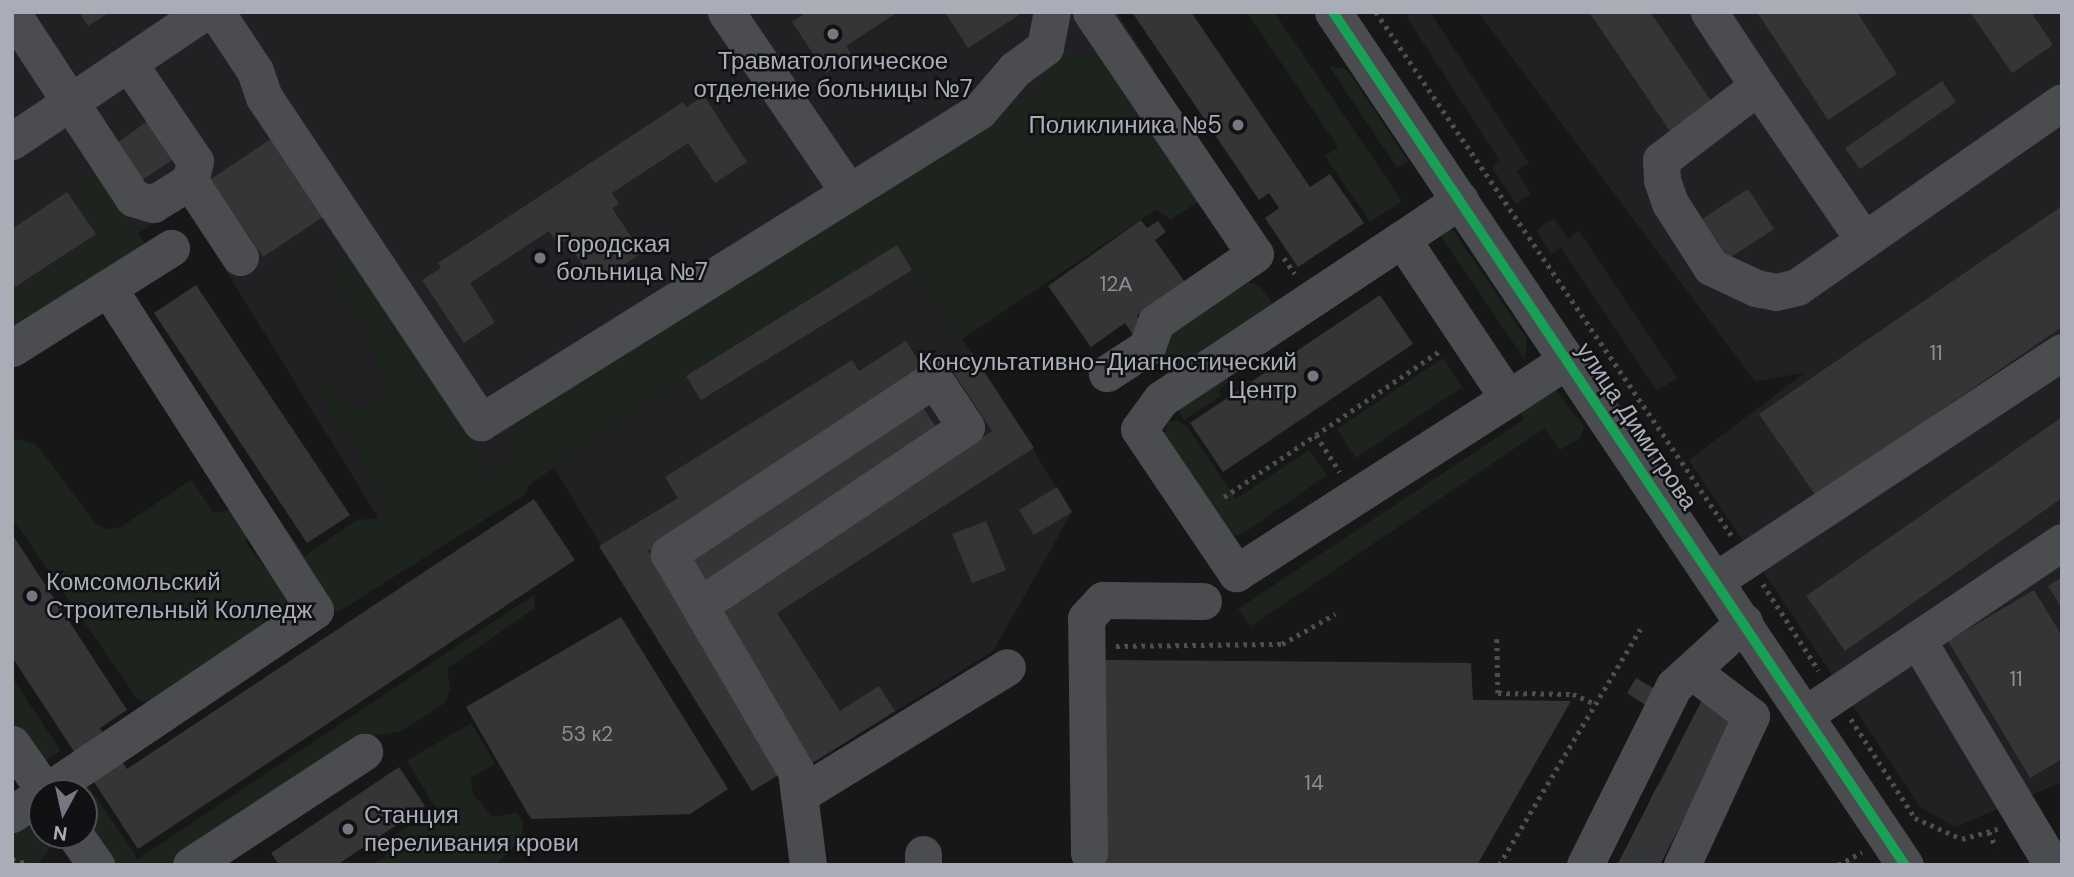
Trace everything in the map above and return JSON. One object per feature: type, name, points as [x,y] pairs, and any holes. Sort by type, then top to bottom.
[{"type":"street","points":[[12,141],[130,65],[204,12]]},
{"type":"street","points":[[216,12],[255,71],[264,97],[481,422],[979,111],[1015,69],[1045,47],[1052,12]]},
{"type":"street","points":[[1091,12],[1255,254],[1156,323],[1147,347],[1107,373]]},
{"type":"street","name":"улица Димитрова","points":[[1333,12],[1744,622],[1820,704],[1905,865]]},
{"type":"street","points":[[1709,12],[1864,240]]},
{"type":"street","points":[[12,13],[133,198],[153,204],[190,181],[195,161],[130,65]]},
{"type":"street","points":[[741,17],[849,192]]},
{"type":"street","points":[[1758,86],[1661,160],[1670,203],[1699,252],[1731,280],[1776,292],[1797,287],[2062,102]]},
{"type":"street","points":[[190,181],[240,257]]},
{"type":"street","points":[[1460,200],[1161,400],[1139,429],[1236,573],[1567,360]]},
{"type":"street","points":[[1402,239],[1508,398]]},
{"type":"street","points":[[12,348],[171,248]]},
{"type":"street","points":[[65,779],[315,610],[108,288]]},
{"type":"street","points":[[1716,580],[1748,562],[2062,352]]},
{"type":"street","points":[[700,605],[966,427],[934,379],[669,554],[796,771],[808,865]]},
{"type":"street","points":[[1820,704],[2062,542]]},
{"type":"street","points":[[1089,853],[1086,618],[1103,600],[1203,601]]},
{"type":"street","points":[[1617,827],[1674,686],[1744,622]]},
{"type":"street","points":[[1917,639],[2052,865]]},
{"type":"street","points":[[799,795],[1007,667]]},
{"type":"street","points":[[1684,843],[1751,716],[1692,671]]},
{"type":"street","points":[[12,744],[35,779]]},
{"type":"street","points":[[191,865],[364,752]]},
{"type":"street","points":[[12,814],[28,804]]},
{"type":"street","points":[[85,849],[96,865]]},
{"type":"path","points":[[1376,12],[1748,562],[1820,704],[1915,818],[1962,839],[2025,820]]},
{"type":"path","points":[[1255,254],[1285,259],[1312,301]]},
{"type":"path","points":[[1224,497],[1465,334]]},
{"type":"path","points":[[1316,435],[1356,496]]},
{"type":"path","points":[[1086,645],[1282,644],[1335,614]]},
{"type":"path","points":[[1499,865],[1640,629]]},
{"type":"path","points":[[1497,639],[1498,693],[1573,694],[1595,704]]},
{"type":"path","points":[[1904,825],[1915,818]]},
{"type":"path","points":[[1989,832],[1996,847]]},
{"type":"path","points":[[1838,865],[1862,852]]},
{"type":"path","points":[[12,859],[30,865]]},
{"type":"shaded area","name":"Городская больница №7","points":[[12,12],[1117,12],[1154,69],[1058,137],[395,545],[185,204],[12,312]]},
{"type":"shaded area","points":[[1247,12],[1274,12],[1402,201],[1370,222],[1325,156],[1338,147]]},
{"type":"shaded area","points":[[1412,12],[1430,12],[1529,163],[1517,171],[1531,194],[1516,204],[1492,167],[1500,161],[1406,16]]},
{"type":"shaded area","points":[[1478,12],[2062,12],[2062,782],[1955,827],[1920,807],[1689,460],[1804,373],[1755,381]]},
{"type":"shaded area","points":[[1107,53],[1203,199],[1171,219],[1155,210],[962,339],[897,246],[686,376],[529,485],[524,495],[338,612],[321,602],[243,467],[305,556],[357,520],[393,517],[358,449],[326,409],[315,378],[325,374],[357,411],[373,410],[380,397],[382,384],[369,336],[338,282],[347,259],[356,255],[470,426],[475,453],[485,472],[509,463],[515,420],[943,143],[959,146],[1050,81],[1045,67],[1060,54]]},
{"type":"shaded area","points":[[1329,66],[1347,70],[1408,161],[1397,168]]},
{"type":"shaded area","points":[[96,170],[145,243],[12,330],[12,294],[102,235],[72,188]]},
{"type":"shaded area","points":[[1554,218],[1568,239],[1579,231],[1677,378],[1657,391],[1561,248],[1551,254],[1536,230]]},
{"type":"shaded area","points":[[1434,226],[1453,230],[1527,339],[1525,360]]},
{"type":"shaded area","points":[[897,245],[972,353],[1072,512],[993,651],[811,764],[785,771],[752,791],[554,468],[686,376]]},
{"type":"shaded area","points":[[1241,280],[1260,286],[1274,306],[1169,377],[1157,354],[1158,342]]},
{"type":"shaded area","points":[[1443,358],[1462,387],[1356,458],[1337,429]]},
{"type":"shaded area","points":[[1225,376],[1229,382],[1218,391],[1221,396],[1184,420],[1179,412],[1188,401]]},
{"type":"shaded area","points":[[1553,386],[1584,427],[1580,438],[1560,450],[1545,428],[1251,626],[1238,609],[1523,420],[1520,409]]},
{"type":"shaded area","points":[[1177,420],[1188,428],[1236,499],[1309,450],[1327,475],[1241,535],[1230,535],[1163,441],[1168,422]]},
{"type":"shaded area","points":[[12,438],[36,444],[96,524],[107,529],[121,527],[191,480],[214,513],[231,510],[246,527],[246,544],[292,600],[277,622],[153,704],[138,700],[12,518]]},
{"type":"shaded area","points":[[534,595],[535,608],[447,669],[450,688],[445,703],[400,732],[370,736],[170,865],[105,865],[95,849],[98,849],[98,800],[138,859]]},
{"type":"shaded area","points":[[12,677],[61,751],[38,766],[12,728]]},
{"type":"shaded area","points":[[471,723],[495,764],[471,778],[473,794],[493,817],[516,813],[523,822],[522,838],[496,865],[371,865],[388,854],[384,842],[436,808],[407,761]]},
{"type":"shaded area","points":[[28,817],[28,849],[49,849],[37,865],[12,865],[12,828]]},
{"type":"building","points":[[79,12],[110,12],[88,26]]},
{"type":"building","name":"Травматологическое отделение больницы №7","points":[[807,12],[898,12],[846,46],[853,56],[826,73],[792,22]]},
{"type":"building","name":"Травматологическое отделение больницы №7","points":[[945,12],[1017,12],[1019,15],[968,48]]},
{"type":"building","name":"Поликлиника №5","points":[[1132,12],[1191,12],[1310,187],[1330,174],[1364,223],[1298,267],[1265,218],[1279,208],[1269,193],[1259,200]]},
{"type":"building","points":[[1589,12],[1650,12],[1718,111],[1676,140]]},
{"type":"building","points":[[1757,12],[1857,12],[1897,74],[1828,120]]},
{"type":"building","points":[[1970,12],[2031,12],[2053,45],[2012,73]]},
{"type":"building","points":[[1942,81],[1956,102],[1860,169],[1845,148]]},
{"type":"building","points":[[704,96],[747,162],[715,183],[688,143],[612,193],[619,204],[612,208],[642,253],[595,284],[566,240],[558,245],[549,231],[470,283],[495,322],[464,343],[422,280],[441,268],[438,263],[683,102],[686,107]]},
{"type":"building","points":[[149,120],[175,158],[138,183],[113,146]]},
{"type":"building","points":[[271,139],[323,217],[263,257],[211,179]]},
{"type":"building","points":[[1748,189],[1774,229],[1711,270],[1685,230]]},
{"type":"building","points":[[67,192],[96,234],[12,289],[12,229]]},
{"type":"building","points":[[2062,206],[2062,327],[1816,496],[1759,414]]},
{"type":"building","points":[[1141,220],[1147,228],[1158,221],[1166,232],[1155,240],[1185,282],[1137,316],[1146,330],[1135,338],[1125,323],[1091,347],[1048,286]]},
{"type":"building","points":[[897,245],[912,270],[701,400],[686,376]]},
{"type":"building","points":[[196,285],[350,515],[307,543],[154,313]]},
{"type":"building","name":"Консультативно-Диагностический Центр","points":[[1380,295],[1413,344],[1223,472],[1190,423]]},
{"type":"building","points":[[906,341],[929,377],[648,551],[785,771],[752,791],[599,546],[678,498],[665,477],[852,360],[859,371]]},
{"type":"building","points":[[972,353],[1034,448],[777,613],[840,711],[879,686],[895,711],[811,764],[712,611],[992,431],[950,367]]},
{"type":"building","points":[[920,403],[938,430],[697,588],[679,561]]},
{"type":"building","points":[[2062,417],[2062,498],[1845,651],[1806,596]]},
{"type":"building","points":[[1057,487],[1072,512],[1034,535],[1019,510]]},
{"type":"building","points":[[534,499],[575,560],[138,849],[98,788],[98,779],[92,779],[12,657],[12,534],[127,710],[100,728],[127,769]]},
{"type":"building","points":[[986,521],[1006,570],[972,583],[952,534]]},
{"type":"building","points":[[2062,577],[2062,608],[2048,586]]},
{"type":"building","points":[[2034,590],[2062,636],[2062,759],[2030,778],[1948,641]]},
{"type":"building","points":[[621,617],[728,789],[690,814],[531,819],[466,707]]},
{"type":"building","points":[[1105,660],[1471,663],[1473,700],[1571,701],[1477,865],[1103,865]]},
{"type":"building","points":[[1636,678],[1660,692],[1650,708],[1627,693]]},
{"type":"building","points":[[1702,700],[1736,717],[1660,865],[1617,865]]},
{"type":"building","name":"Станция переливания крови","points":[[399,767],[425,806],[337,865],[279,865],[271,853]]},
{"type":"tunnel","points":[[1649,802],[1684,819]]},
{"type":"tunnel","points":[[1636,829],[1670,847]]},
{"type":"tunnel","points":[[1623,854],[1645,865]]},
{"type":"cycle path","points":[[1333,12],[1905,865]]},
{"type":"place","name":"Травматологическое отделение больницы №7","points":[[833,34]]},
{"type":"place","name":"Поликлиника №5","points":[[1238,125]]},
{"type":"place","name":"Городская больница №7","points":[[540,258]]},
{"type":"place","name":"Консультативно-Диагностический Центр","points":[[1313,376]]},
{"type":"place","name":"Комсомольский Строительный Колледж","points":[[32,596]]},
{"type":"place","name":"Станция переливания крови","points":[[348,829]]}]
